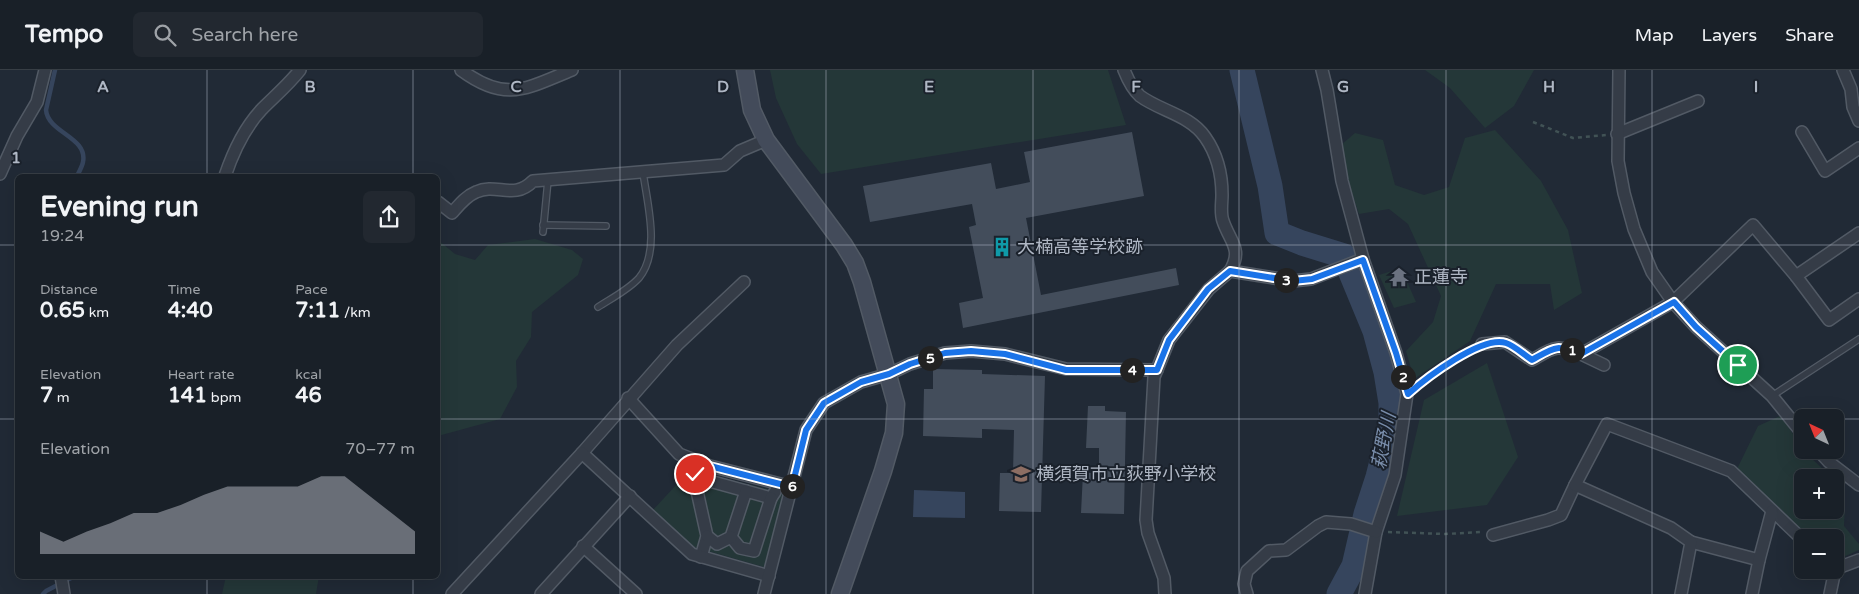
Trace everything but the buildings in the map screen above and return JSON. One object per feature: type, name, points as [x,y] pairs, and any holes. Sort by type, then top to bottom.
[{"type":"street","points":[[0,174],[17,136],[37,102],[45,70]]},
{"type":"street","points":[[226,174],[231,158],[246,130],[261,111],[300,70]]},
{"type":"street","points":[[461,70],[472,78],[501,90],[524,89],[572,70]]},
{"type":"street","points":[[745,70],[752,110],[766,140],[844,245],[854,263],[862,282],[896,404],[894,433],[883,471],[840,594]]},
{"type":"street","points":[[1124,70],[1129,82],[1140,96],[1194,125],[1211,146],[1222,173],[1222,220],[1236,249],[1235,263],[1230,271],[1208,289],[1169,340],[1154,377],[1146,520],[1148,533],[1164,578],[1165,594]]},
{"type":"street","points":[[1322,70],[1342,181],[1363,260],[1396,353],[1408,394],[1395,475],[1372,530],[1365,594]]},
{"type":"street","points":[[1619,70],[1618,161],[1634,230],[1652,272],[1674,302],[1696,327],[1772,396],[1794,423]]},
{"type":"street","points":[[1843,70],[1851,88],[1853,107],[1859,121]]},
{"type":"street","points":[[1617,134],[1698,101]]},
{"type":"street","points":[[1802,132],[1825,171],[1859,148]]},
{"type":"street","points":[[440,204],[452,213],[466,198],[485,189],[515,192],[525,189],[533,181],[724,165],[740,151],[766,140]]},
{"type":"street","points":[[1581,354],[1674,302],[1753,225],[1796,276],[1829,320],[1859,299]]},
{"type":"street","points":[[1796,276],[1859,233]]},
{"type":"street","points":[[1230,271],[1293,281],[1312,279],[1363,260]]},
{"type":"street","points":[[452,594],[582,453],[628,398],[677,345],[744,282]]},
{"type":"street","points":[[1482,344],[1505,342],[1532,360],[1554,348],[1565,348],[1604,365]]},
{"type":"street","points":[[764,594],[787,485],[806,430],[824,403],[861,382],[889,374],[910,364],[945,353],[971,351],[1005,354],[1066,370],[1157,370]]},
{"type":"street","points":[[628,398],[679,454],[710,466],[787,485]]},
{"type":"street","points":[[1493,535],[1561,515],[1607,424],[1731,471],[1794,532]]},
{"type":"street","points":[[582,453],[692,554],[769,576]]},
{"type":"street","points":[[1826,459],[1859,485]]},
{"type":"street","points":[[700,462],[695,482],[707,536],[701,557]]},
{"type":"street","points":[[695,477],[771,498]]},
{"type":"street","points":[[731,536],[740,548],[754,551],[771,498],[787,485]]},
{"type":"street","points":[[1575,485],[1671,528],[1691,542],[1759,560]]},
{"type":"street","points":[[707,536],[717,544],[731,536],[746,491]]},
{"type":"street","points":[[541,594],[630,496]]},
{"type":"street","points":[[1752,594],[1772,511]]},
{"type":"street","points":[[1248,594],[1244,584],[1247,571],[1269,551],[1286,550],[1326,522],[1351,524],[1372,530]]},
{"type":"street","points":[[1681,594],[1691,542]]},
{"type":"street","points":[[583,546],[636,594]]},
{"type":"street","points":[[1844,566],[1859,560]]},
{"type":"street","points":[[60,579],[64,594]]},
{"type":"street","points":[[1830,594],[1833,579]]},
{"type":"lane","points":[[598,307],[634,282],[640,276],[646,264],[652,240],[643,172]]},
{"type":"lane","points":[[543,232],[548,180]]},
{"type":"lane","points":[[543,225],[606,226]]},
{"type":"lane","points":[[1772,396],[1859,339]]},
{"type":"path","points":[[1533,122],[1573,138],[1617,134]]},
{"type":"path","points":[[1408,394],[1426,379],[1482,344]]},
{"type":"path","points":[[1372,530],[1445,534],[1479,532],[1493,535]]},
{"type":"shaded area","points":[[770,70],[1108,70],[1126,125],[821,174],[797,144],[776,98]]},
{"type":"shaded area","points":[[1425,70],[1534,70],[1514,106],[1485,128],[1450,88]]},
{"type":"shaded area","points":[[1495,130],[1541,181],[1568,230],[1582,293],[1554,310],[1550,284],[1496,284],[1470,341],[1414,379],[1406,351],[1433,322],[1441,296],[1408,224],[1389,209],[1359,214],[1348,181],[1341,145],[1355,133],[1383,140],[1395,185],[1424,195],[1449,187],[1465,138]]},
{"type":"shaded area","points":[[535,239],[572,250],[583,259],[578,275],[532,312],[531,337],[516,361],[517,387],[500,419],[440,435],[440,242],[455,254],[475,260],[488,245]]},
{"type":"shaded area","points":[[1401,268],[1416,302],[1394,308],[1379,275]]},
{"type":"shaded area","points":[[1487,363],[1518,457],[1487,505],[1397,516],[1424,400]]},
{"type":"shaded area","points":[[1782,415],[1794,436],[1794,459],[1812,459],[1823,469],[1794,469],[1794,519],[1844,519],[1844,504],[1845,506],[1844,526],[1859,544],[1859,550],[1844,557],[1844,529],[1801,529],[1737,469],[1758,426]]},
{"type":"shaded area","points":[[690,470],[785,493],[764,567],[694,547],[652,511]]},
{"type":"shaded area","points":[[225,579],[318,579],[316,594],[222,594]]},
{"type":"water","points":[[914,490],[965,492],[965,518],[913,517]]},
{"type":"waterway","points":[[55,70],[46,110],[48,118],[53,124],[80,147],[83,154],[83,164],[78,174]]},
{"type":"waterway","name":"萩野川","points":[[1242,70],[1270,186],[1277,233],[1344,256],[1375,331],[1386,372],[1391,403],[1391,427],[1366,514],[1354,566],[1339,594]]},
{"type":"waterway","points":[[43,594],[69,579]]},
{"type":"place","name":"大楠高等学校跡","points":[[1002,247]]},
{"type":"place","name":"正蓮寺","points":[[1399,277]]},
{"type":"place","name":"横須賀市立荻野小学校","points":[[1021,474]]},
{"type":"route","points":[[695,474],[700,462],[792,487],[806,430],[824,403],[861,382],[889,374],[910,364],[945,353],[971,351],[1005,354],[1066,370],[1157,370],[1169,340],[1208,289],[1230,271],[1293,281],[1312,279],[1363,260],[1396,353],[1408,394],[1426,379],[1482,344],[1505,342],[1532,360],[1554,348],[1565,348],[1581,354],[1674,302],[1696,327],[1738,365]]}]
